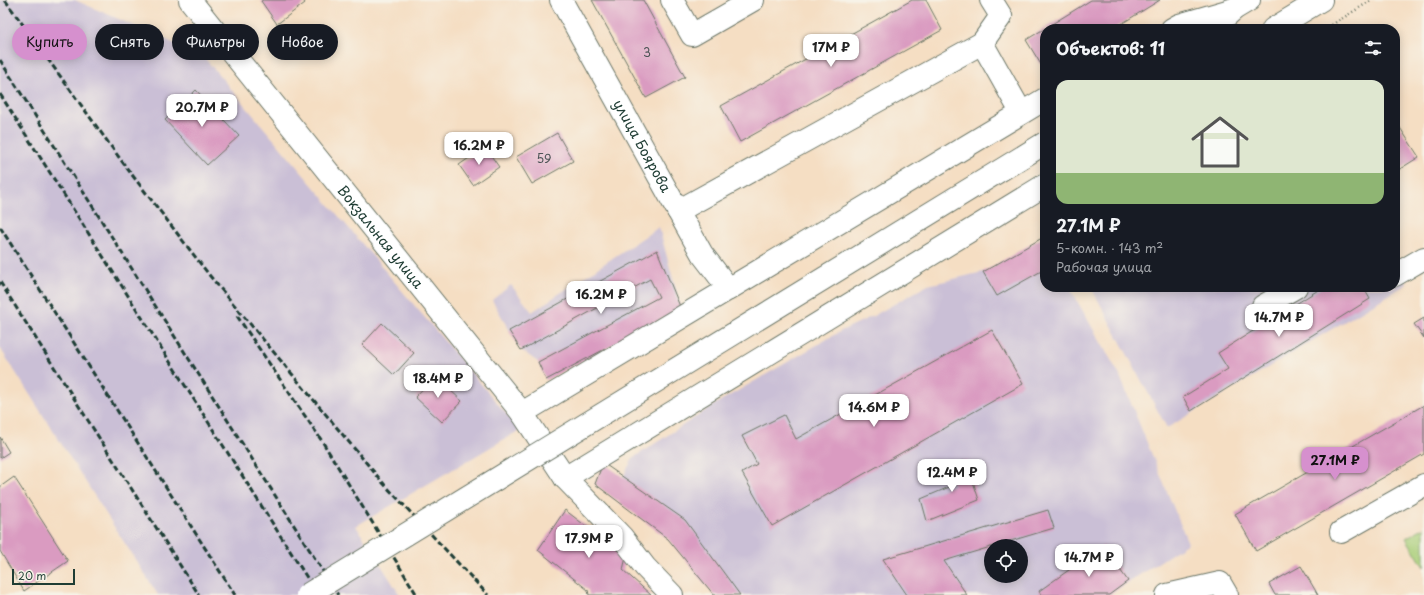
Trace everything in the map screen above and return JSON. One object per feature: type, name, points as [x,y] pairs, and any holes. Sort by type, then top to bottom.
[{"type":"street","name":"Вокзальная улица","points":[[190,0],[522,413],[565,478],[622,537],[645,567],[672,595]]},
{"type":"street","name":"улица Боярова","points":[[561,0],[702,254],[730,289]]},
{"type":"street","points":[[672,0],[692,35],[753,0]]},
{"type":"street","points":[[678,211],[982,43],[1000,16],[991,0]]},
{"type":"street","points":[[1282,24],[1321,0]]},
{"type":"street","points":[[1182,24],[1242,4]]},
{"type":"street","points":[[1218,24],[1242,4]]},
{"type":"street","points":[[982,43],[1021,112]]},
{"type":"street","points":[[522,413],[1040,102]]},
{"type":"street","points":[[307,595],[1040,146]]},
{"type":"street","points":[[565,478],[1040,188]]},
{"type":"street","points":[[1400,272],[1424,258]]},
{"type":"street","points":[[1263,306],[1287,292]]},
{"type":"street","points":[[1341,532],[1424,484]]},
{"type":"street","points":[[1167,595],[1220,583],[1226,594]]},
{"type":"path","points":[[1333,24],[1372,0]]},
{"type":"shaded area","points":[[0,0],[75,0],[130,24],[95,24],[95,60],[164,60],[164,39],[172,42],[172,60],[206,60],[520,430],[356,526],[400,595],[158,595],[0,348]]},
{"type":"shaded area","points":[[659,227],[681,309],[546,380],[538,362],[521,350],[492,300],[511,285],[532,312]]},
{"type":"shaded area","points":[[1040,239],[1040,292],[1072,292],[1119,374],[1188,543],[1109,595],[740,595],[685,520],[623,477],[633,458],[717,403],[841,331],[873,316],[928,285],[983,272]]},
{"type":"shaded area","points":[[1400,272],[1407,284],[1400,288]]},
{"type":"shaded area","points":[[1094,292],[1394,292],[1167,428]]},
{"type":"green space","points":[[1424,527],[1424,567],[1406,538]]},
{"type":"building","points":[[303,0],[305,3],[277,24],[261,1]]},
{"type":"building","points":[[592,0],[643,0],[685,77],[646,98]]},
{"type":"building","points":[[912,0],[926,0],[942,30],[740,142],[721,106]]},
{"type":"building","points":[[1091,0],[1160,0],[1121,24],[1052,24]]},
{"type":"building","points":[[1040,31],[1040,63],[1026,40]]},
{"type":"building","points":[[196,90],[239,136],[207,165],[165,120]]},
{"type":"building","points":[[1400,128],[1419,157],[1400,169]]},
{"type":"building","points":[[557,133],[573,161],[532,184],[516,157]]},
{"type":"building","points":[[485,147],[499,167],[473,185],[459,165]]},
{"type":"building","points":[[1040,239],[1040,272],[997,296],[983,272]]},
{"type":"building","points":[[657,250],[681,309],[546,380],[538,362],[659,297],[650,279],[521,350],[509,331]]},
{"type":"building","points":[[1315,292],[1366,292],[1370,299],[1191,411],[1183,397],[1228,369],[1218,353]]},
{"type":"building","points":[[1424,318],[1424,338],[1414,324]]},
{"type":"building","points":[[382,323],[414,353],[394,375],[362,345]]},
{"type":"building","points":[[992,330],[1023,384],[772,526],[742,473],[757,464],[742,436],[784,415],[796,439]]},
{"type":"building","points":[[435,376],[462,401],[442,422],[415,397]]},
{"type":"building","points":[[1424,405],[1424,454],[1256,551],[1235,514]]},
{"type":"building","points":[[0,437],[9,452],[0,458]]},
{"type":"building","points":[[966,460],[979,500],[927,521],[921,499],[954,485],[947,467]]},
{"type":"building","points":[[603,463],[685,520],[740,595],[714,595],[668,539],[595,484]]},
{"type":"building","points":[[14,477],[68,561],[24,591],[0,551],[0,487]]},
{"type":"building","points":[[565,510],[626,557],[623,570],[651,595],[589,595],[588,590],[538,550]]},
{"type":"building","points":[[1048,510],[1054,528],[1017,539],[984,539],[984,549],[944,561],[967,595],[907,595],[883,559]]},
{"type":"building","points":[[1103,546],[1128,581],[1109,595],[1041,595],[1039,591]]},
{"type":"building","points":[[1301,566],[1318,595],[1275,595],[1269,584]]},
{"type":"railway","points":[[5,0],[126,167],[210,276],[384,484],[488,595]]},
{"type":"railway","points":[[0,60],[338,595]]},
{"type":"railway","points":[[0,94],[318,595]]},
{"type":"railway","points":[[0,227],[235,595]]},
{"type":"railway","points":[[0,282],[199,595]]},
{"type":"railway","points":[[237,316],[322,441],[417,595]]}]
